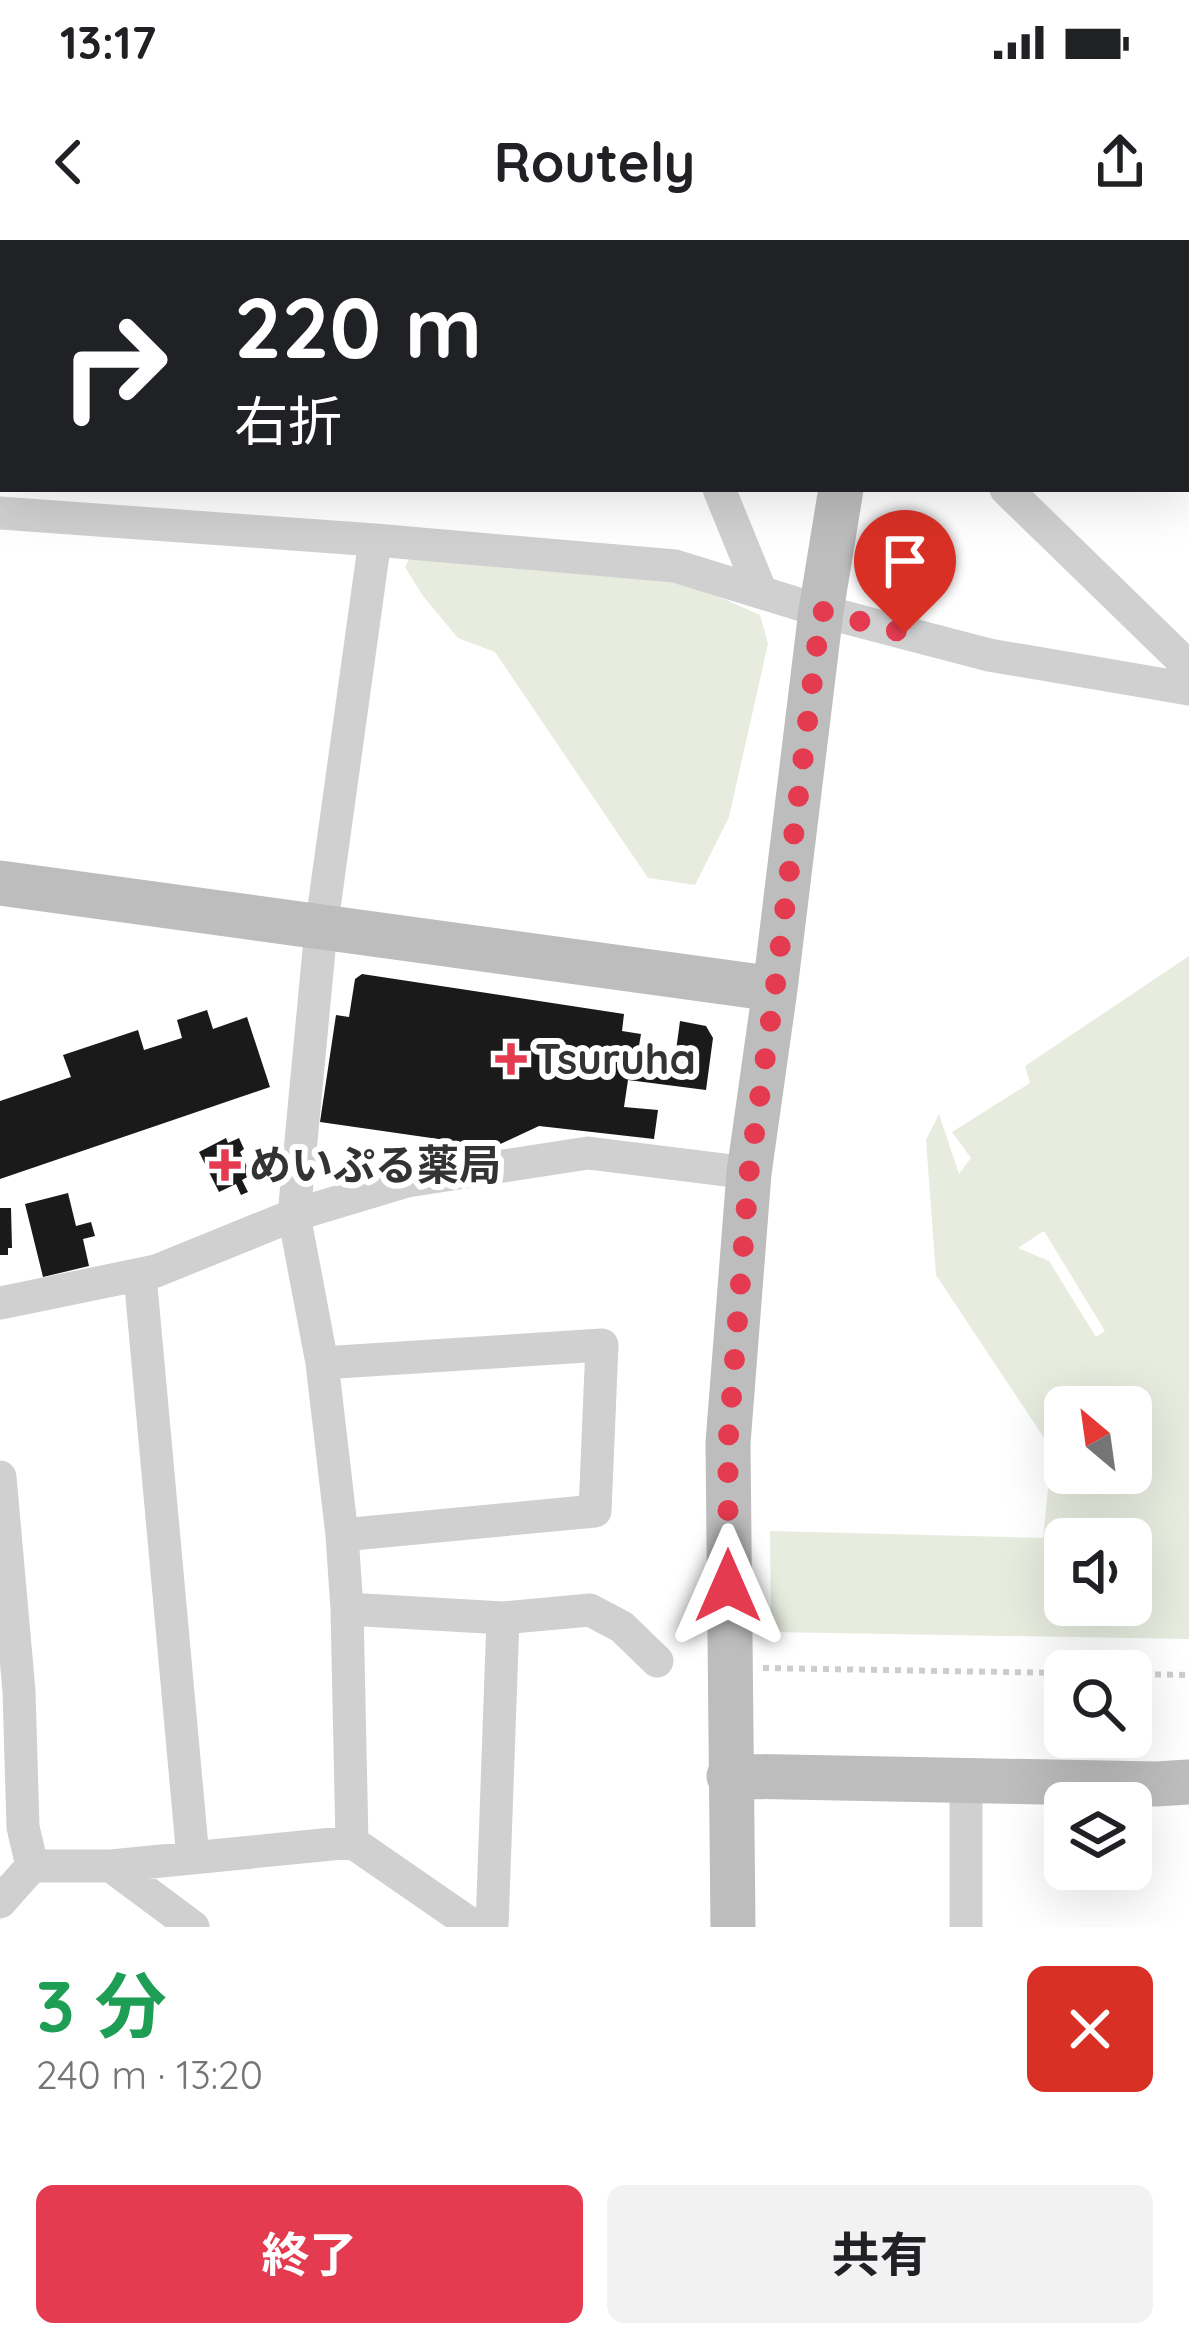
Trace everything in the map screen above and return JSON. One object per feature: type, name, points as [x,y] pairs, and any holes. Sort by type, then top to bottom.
[{"type":"street","points":[[720,492],[761,592]]},
{"type":"street","points":[[733,1927],[728,1443],[749,1173],[821,611],[841,492]]},
{"type":"street","points":[[1009,492],[1189,667]]},
{"type":"street","points":[[0,513],[675,566],[989,655],[1189,688]]},
{"type":"street","points":[[352,1842],[342,1535],[322,1363],[294,1215],[320,929],[375,540]]},
{"type":"street","points":[[0,884],[775,989]]},
{"type":"street","points":[[0,1303],[156,1271],[294,1215],[407,1181],[588,1153],[749,1173]]},
{"type":"street","points":[[140,1275],[193,1858]]},
{"type":"street","points":[[322,1363],[602,1345],[595,1511],[342,1535]]},
{"type":"street","points":[[0,1477],[10,1693],[23,1827],[32,1866]]},
{"type":"street","points":[[347,1609],[502,1618],[590,1610],[622,1627],[657,1661]]},
{"type":"street","points":[[492,1927],[502,1618]]},
{"type":"street","points":[[729,1776],[1189,1782]]},
{"type":"street","points":[[966,1780],[966,1927]]},
{"type":"street","points":[[0,1902],[32,1866],[111,1867],[352,1842],[475,1927]]},
{"type":"street","points":[[111,1867],[193,1927]]},
{"type":"path","points":[[759,1667],[1044,1672]]},
{"type":"path","points":[[1152,1674],[1189,1675]]},
{"type":"shaded area","points":[[414,548],[674,577],[760,615],[768,644],[729,817],[695,885],[648,878],[495,652],[458,638],[423,596],[405,567]]},
{"type":"shaded area","points":[[1189,956],[1189,1639],[771,1632],[770,1531],[1043,1538],[1044,1528],[1044,1626],[1152,1626],[1152,1518],[1045,1518],[1048,1494],[1152,1494],[1152,1386],[1044,1386],[1044,1438],[936,1275],[926,1140],[939,1114],[959,1174],[971,1158],[952,1132],[1030,1083],[1025,1066]],"holes":[[[1044,1231],[1105,1331],[1096,1337],[1049,1261],[1018,1248]]]},
{"type":"building","points":[[362,974],[624,1014],[622,1031],[641,1034],[638,1052],[675,1058],[680,1021],[706,1026],[713,1038],[706,1090],[628,1080],[624,1107],[658,1110],[654,1139],[539,1126],[494,1147],[320,1122],[336,1015],[349,1017],[355,979]]},
{"type":"building","points":[[207,1010],[213,1029],[247,1017],[270,1087],[0,1179],[0,1101],[71,1077],[63,1055],[138,1030],[144,1050],[182,1038],[177,1020]]},
{"type":"building","points":[[226,1138],[228,1143],[239,1138],[251,1175],[242,1180],[248,1192],[241,1195],[236,1184],[219,1192],[199,1152]]},
{"type":"building","points":[[68,1193],[76,1226],[91,1222],[95,1236],[83,1239],[89,1266],[43,1277],[25,1204]]},
{"type":"building","points":[[0,1208],[11,1208],[8,1255],[0,1255]]},
{"type":"place","name":"Tsuruha","points":[[511,1059]]},
{"type":"place","name":"めいぷる薬局","points":[[225,1165]]},
{"type":"route","points":[[728,1586],[728,1443],[749,1173],[821,611],[905,633]]}]
